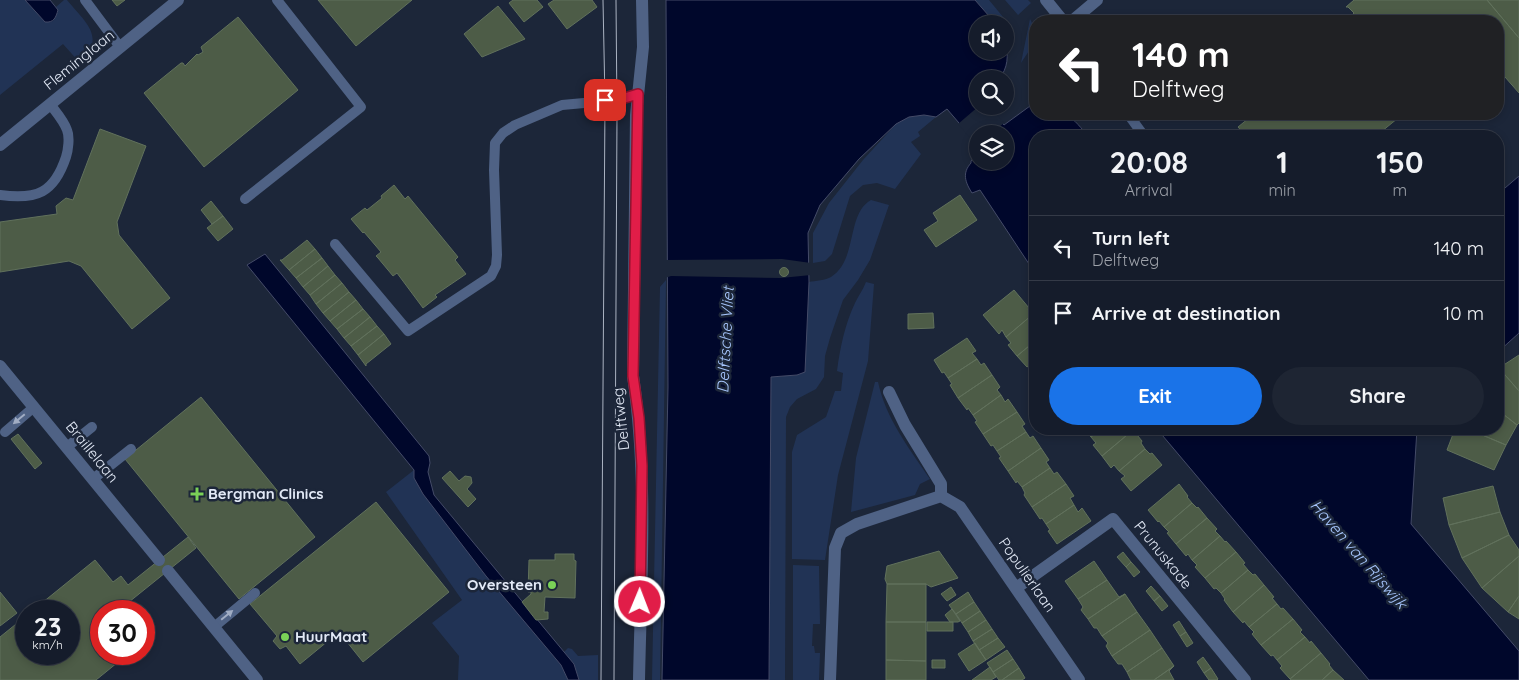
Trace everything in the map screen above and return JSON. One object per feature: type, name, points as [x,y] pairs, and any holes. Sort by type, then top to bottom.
[{"type":"street","name":"Fleminglaan","points":[[0,145],[178,0]]},
{"type":"street","name":"Delftweg","points":[[639,680],[642,466],[639,418],[633,376],[638,94],[643,47],[642,0]]},
{"type":"street","points":[[1046,0],[1057,15]]},
{"type":"street","points":[[1079,15],[1097,0]]},
{"type":"street","name":"Braillelaan","points":[[0,366],[159,560]]},
{"type":"street","points":[[830,680],[835,548],[841,534],[857,524],[941,496],[941,484],[905,425],[889,392]]},
{"type":"street","name":"Populierlaan","points":[[941,496],[960,507],[1079,680]]},
{"type":"street","name":"Prunuskade","points":[[1016,588],[1113,520],[1245,680]]},
{"type":"street","points":[[168,571],[257,680]]},
{"type":"lane","points":[[85,0],[120,47]]},
{"type":"lane","points":[[245,199],[360,107],[277,0]]},
{"type":"lane","points":[[335,244],[408,331],[491,276],[496,266],[495,143],[503,133],[562,105],[618,100],[638,94]]},
{"type":"lane","points":[[0,195],[34,195],[51,187],[60,174],[68,153],[68,132],[50,104]]},
{"type":"lane","points":[[5,432],[34,407]]},
{"type":"lane","points":[[67,447],[92,427]]},
{"type":"lane","points":[[93,479],[131,449]]},
{"type":"lane","points":[[214,627],[255,593]]},
{"type":"shaded area","points":[[0,0],[25,0],[43,20],[49,22],[53,21],[58,11],[56,7],[64,0],[67,0],[90,30],[92,45],[88,54],[80,63],[63,44],[0,95]]},
{"type":"shaded area","points":[[975,0],[989,0],[1001,15],[988,15]]},
{"type":"shaded area","points":[[1005,0],[1028,0],[1031,3],[1018,15]]},
{"type":"shaded area","points":[[1029,24],[1029,51],[1021,63]]},
{"type":"shaded area","points":[[924,115],[936,117],[918,132],[920,136],[911,142],[921,154],[895,189],[877,183],[863,185],[850,196],[832,254],[825,261],[813,263],[813,233],[829,203],[863,160],[896,124],[908,117]]},
{"type":"shaded area","points":[[871,200],[889,205],[870,260],[843,300],[825,356],[824,377],[816,389],[797,399],[790,407],[786,417],[785,680],[769,680],[771,377],[797,375],[804,372],[809,282],[829,278],[839,269],[849,249],[858,216],[863,207]]},
{"type":"shaded area","points":[[666,280],[660,680],[652,680],[660,287]]},
{"type":"shaded area","points":[[866,282],[874,284],[868,361],[838,475],[825,560],[792,559],[792,452],[797,435],[826,417],[835,391],[841,391],[843,373],[837,371],[841,345],[851,311]]},
{"type":"shaded area","points":[[875,382],[878,382],[892,421],[930,479],[920,484],[915,495],[851,512],[856,458]]},
{"type":"shaded area","points":[[414,470],[414,478],[561,665],[568,680],[458,680],[459,656],[432,623],[462,600],[386,492]]},
{"type":"shaded area","points":[[793,565],[819,566],[820,624],[813,624],[812,646],[814,646],[815,653],[820,653],[819,680],[793,680]]},
{"type":"shaded area","points":[[568,648],[572,649],[578,656],[598,655],[598,680],[579,680],[574,664],[564,652]]},
{"type":"water","points":[[25,0],[50,0],[58,10],[55,17],[51,22],[45,22]]},
{"type":"water","name":"Delftsche Vliet","points":[[666,0],[975,0],[988,15],[969,15],[969,60],[1007,60],[1004,70],[969,70],[969,115],[996,115],[1004,125],[969,125],[969,135],[947,109],[936,117],[924,115],[909,117],[896,124],[859,159],[820,205],[808,233],[809,282],[805,372],[797,375],[771,377],[769,680],[662,680],[668,387]]},
{"type":"water","points":[[1029,107],[1029,120],[1073,120],[1082,130],[1029,130],[1029,264],[980,190],[972,193],[966,181],[966,170],[969,166],[969,170],[1014,170],[1014,125],[1004,125]]},
{"type":"water","points":[[1519,176],[1519,333],[1504,347],[1504,189]]},
{"type":"water","points":[[265,254],[429,456],[428,472],[434,495],[574,664],[579,680],[568,680],[561,665],[486,576],[423,494],[414,478],[414,470],[247,265]]},
{"type":"water","name":"Haven van Rijswijk","points":[[1162,435],[1417,435],[1411,524],[1519,651],[1519,680],[1369,680]]},
{"type":"pier","points":[[969,115],[997,115],[1004,123],[1002,125],[969,125],[969,137],[958,124]]},
{"type":"pier","points":[[782,259],[811,263],[811,275],[781,278],[671,276],[665,278],[665,260]]},
{"type":"building","points":[[112,0],[125,0],[117,6]]},
{"type":"building","points":[[318,0],[412,0],[356,46]]},
{"type":"building","points":[[513,0],[537,0],[543,7],[524,22],[509,3]]},
{"type":"building","points":[[554,0],[592,0],[597,7],[567,29],[548,4]]},
{"type":"building","points":[[1354,0],[1487,0],[1500,15],[1352,15],[1354,13],[1346,7]]},
{"type":"building","points":[[1487,0],[1519,0],[1519,38],[1504,20],[1504,15],[1500,15]]},
{"type":"building","points":[[498,6],[525,39],[482,57],[464,34]]},
{"type":"building","points":[[238,17],[298,90],[204,167],[144,93],[181,63],[185,66],[197,54],[203,52],[201,47]]},
{"type":"building","points":[[1504,20],[1519,38],[1519,93],[1504,76]]},
{"type":"building","points":[[1247,120],[1396,120],[1383,130],[1241,130],[1238,127]]},
{"type":"building","points":[[100,129],[146,146],[117,222],[119,235],[170,298],[132,329],[81,266],[69,261],[0,272],[0,222],[57,214],[56,206],[66,198],[73,200]]},
{"type":"building","points":[[394,185],[405,199],[408,196],[458,257],[455,260],[466,274],[435,295],[437,297],[423,308],[397,273],[393,276],[376,256],[381,252],[351,219],[365,208],[367,210]]},
{"type":"building","points":[[960,195],[977,220],[936,247],[924,230],[938,221],[933,213]]},
{"type":"building","points":[[211,201],[223,216],[212,224],[201,210]]},
{"type":"building","points":[[223,216],[233,229],[218,241],[207,228]]},
{"type":"building","points":[[307,240],[315,249],[289,270],[280,260]]},
{"type":"building","points":[[315,249],[322,258],[296,278],[289,270]]},
{"type":"building","points":[[322,258],[328,266],[303,287],[296,278]]},
{"type":"building","points":[[328,266],[335,275],[310,295],[303,287]]},
{"type":"building","points":[[784,267],[789,272],[784,277],[779,272]]},
{"type":"building","points":[[335,275],[342,283],[316,304],[310,295]]},
{"type":"building","points":[[342,283],[349,292],[323,313],[316,304]]},
{"type":"building","points":[[1014,290],[1029,308],[1029,318],[1006,337],[1002,330],[999,334],[983,315]]},
{"type":"building","points":[[349,292],[356,300],[330,321],[323,313]]},
{"type":"building","points":[[356,300],[363,309],[337,329],[330,321]]},
{"type":"building","points":[[363,309],[370,317],[344,338],[337,329]]},
{"type":"building","points":[[933,313],[934,328],[908,329],[908,314]]},
{"type":"building","points":[[370,317],[377,326],[351,346],[344,338]]},
{"type":"building","points":[[1029,318],[1029,346],[1017,356],[1008,345],[1011,343],[1006,337]]},
{"type":"building","points":[[377,326],[384,334],[358,355],[351,346]]},
{"type":"building","points":[[384,334],[391,344],[366,364],[366,366],[358,355]]},
{"type":"building","points":[[967,338],[976,351],[972,353],[977,359],[948,378],[944,372],[942,373],[934,360]]},
{"type":"building","points":[[1029,346],[1029,366],[1027,367],[1017,356]]},
{"type":"building","points":[[1519,355],[1519,391],[1504,374],[1504,365]]},
{"type":"building","points":[[977,359],[981,365],[984,363],[992,375],[958,398],[948,378]]},
{"type":"building","points":[[1504,374],[1519,391],[1519,423],[1517,425],[1504,415]]},
{"type":"building","points":[[992,375],[1000,387],[997,390],[1001,395],[973,415],[958,398]]},
{"type":"building","points":[[1001,395],[1005,402],[1008,399],[1017,412],[983,434],[973,415]]},
{"type":"building","points":[[201,397],[315,537],[239,599],[125,459]]},
{"type":"building","points":[[1017,412],[1025,424],[1022,426],[1026,432],[997,451],[983,434]]},
{"type":"building","points":[[1504,415],[1517,425],[1506,445],[1482,435],[1504,435]]},
{"type":"building","points":[[1026,432],[1030,438],[1033,436],[1041,448],[1008,471],[999,458],[1001,457],[997,451]]},
{"type":"building","points":[[18,434],[42,463],[35,469],[11,439]]},
{"type":"building","points":[[1094,435],[1127,435],[1102,456],[1093,445],[1096,443],[1091,437]]},
{"type":"building","points":[[1127,435],[1137,435],[1145,449],[1119,471],[1114,465],[1111,468],[1102,456]]},
{"type":"building","points":[[1453,435],[1482,435],[1506,445],[1494,470],[1447,450]]},
{"type":"building","points":[[1041,448],[1049,460],[1046,462],[1050,468],[1022,487],[1017,481],[1016,483],[1008,471]]},
{"type":"building","points":[[1145,449],[1150,454],[1152,453],[1162,465],[1131,491],[1121,479],[1125,476],[1119,471]]},
{"type":"building","points":[[1050,468],[1054,474],[1057,472],[1066,484],[1032,507],[1024,495],[1022,487]]},
{"type":"building","points":[[450,471],[459,481],[465,476],[471,477],[472,483],[467,489],[476,499],[468,507],[442,478]]},
{"type":"building","points":[[1066,484],[1074,496],[1070,498],[1074,505],[1046,524],[1032,507]]},
{"type":"building","points":[[1179,484],[1192,503],[1164,527],[1148,510]]},
{"type":"building","points":[[1493,486],[1500,512],[1449,525],[1443,498]]},
{"type":"building","points":[[376,502],[449,592],[363,662],[339,632],[300,664],[286,646],[280,649],[273,641],[277,636],[250,604]]},
{"type":"building","points":[[1192,503],[1207,518],[1176,544],[1164,527]]},
{"type":"building","points":[[1074,505],[1078,512],[1082,508],[1091,521],[1057,544],[1048,531],[1050,530],[1046,524]]},
{"type":"building","points":[[1500,512],[1509,535],[1462,558],[1449,525]]},
{"type":"building","points":[[1207,518],[1217,529],[1215,531],[1220,536],[1192,560],[1176,544]]},
{"type":"building","points":[[1509,535],[1519,550],[1519,556],[1482,588],[1462,558]]},
{"type":"building","points":[[1220,536],[1236,552],[1205,578],[1195,567],[1197,565],[1192,560]]},
{"type":"building","points":[[188,537],[196,548],[131,600],[90,600],[90,665],[114,665],[96,680],[0,680],[0,637],[15,625],[15,665],[80,665],[80,600],[46,600],[95,560],[113,582],[121,576],[128,585]]},
{"type":"building","points":[[939,551],[958,578],[931,587],[926,584],[887,584],[885,579],[887,566]]},
{"type":"building","points":[[1123,552],[1131,562],[1126,567],[1117,557]]},
{"type":"building","points":[[1236,552],[1248,570],[1221,593],[1216,588],[1214,589],[1205,578]]},
{"type":"building","name":"Oversteen","points":[[555,554],[574,554],[574,560],[576,561],[575,598],[545,597],[544,612],[548,612],[548,619],[536,620],[522,602],[531,594],[531,592],[528,592],[529,560],[555,560]]},
{"type":"building","points":[[1519,556],[1519,596],[1508,612],[1482,588]]},
{"type":"building","points":[[1094,561],[1107,580],[1078,599],[1065,581]]},
{"type":"building","points":[[1131,562],[1140,572],[1134,577],[1126,567]]},
{"type":"building","points":[[1248,570],[1253,575],[1255,574],[1264,585],[1233,612],[1221,593]]},
{"type":"building","points":[[1107,580],[1119,597],[1125,594],[1088,619],[1081,610],[1083,607],[1078,599]]},
{"type":"building","points":[[887,584],[926,584],[926,622],[886,622]]},
{"type":"building","points":[[1264,585],[1277,604],[1249,627],[1233,612]]},
{"type":"building","points":[[1151,586],[1160,596],[1154,601],[1146,591]]},
{"type":"building","points":[[951,587],[956,595],[947,601],[941,594]]},
{"type":"building","points":[[0,592],[15,611],[15,615],[0,626]]},
{"type":"building","points":[[968,592],[974,602],[956,614],[949,605]]},
{"type":"building","points":[[1125,594],[1137,612],[1102,636],[1088,619]]},
{"type":"building","points":[[1160,596],[1168,606],[1162,611],[1154,601]]},
{"type":"building","points":[[1519,596],[1519,619],[1508,612]]},
{"type":"building","points":[[974,602],[980,611],[962,623],[956,614]]},
{"type":"building","points":[[1277,604],[1293,619],[1261,645],[1249,627]]},
{"type":"building","points":[[952,609],[960,621],[950,622],[945,615]]},
{"type":"building","points":[[980,611],[986,620],[968,632],[962,623]]},
{"type":"building","points":[[1137,612],[1150,630],[1112,656],[1106,646],[1108,643],[1102,636]]},
{"type":"building","points":[[1293,619],[1305,637],[1277,660],[1261,645]]},
{"type":"building","points":[[986,620],[992,629],[973,641],[968,632]]},
{"type":"building","points":[[1179,621],[1186,632],[1180,636],[1173,625]]},
{"type":"building","points":[[886,622],[926,622],[926,661],[886,660]]},
{"type":"building","points":[[927,622],[953,622],[953,631],[927,631]]},
{"type":"building","points":[[992,629],[998,638],[979,650],[973,641]]},
{"type":"building","points":[[1150,630],[1162,648],[1127,672],[1122,664],[1118,664],[1112,656]]},
{"type":"building","points":[[1186,632],[1193,643],[1187,647],[1180,636]]},
{"type":"building","points":[[1305,637],[1321,653],[1290,679],[1280,668],[1282,666],[1277,660]]},
{"type":"building","points":[[998,638],[1005,647],[986,660],[979,650]]},
{"type":"building","points":[[975,643],[986,660],[969,671],[958,654]]},
{"type":"building","points":[[1162,648],[1174,666],[1154,680],[1131,680],[1127,672]]},
{"type":"building","points":[[1007,650],[1013,659],[993,672],[987,663]]},
{"type":"building","points":[[1321,653],[1333,670],[1322,680],[1290,679]]},
{"type":"building","points":[[1203,657],[1211,668],[1204,673],[1197,662]]},
{"type":"building","points":[[1013,659],[1019,668],[1002,680],[999,680],[993,672]]},
{"type":"building","points":[[886,660],[926,661],[926,680],[886,680]]},
{"type":"building","points":[[932,660],[945,660],[945,668],[932,668]]},
{"type":"building","points":[[1174,666],[1169,671],[1174,680],[1154,680]]},
{"type":"building","points":[[990,667],[996,677],[991,680],[972,680]]},
{"type":"building","points":[[1019,668],[1025,678],[1022,680],[1002,680]]},
{"type":"building","points":[[1211,668],[1217,680],[1209,680],[1204,673]]},
{"type":"building","points":[[1333,670],[1344,680],[1322,680]]},
{"type":"tram line","points":[[601,680],[605,101],[603,0]]},
{"type":"tram line","points":[[614,680],[616,0]]},
{"type":"place","name":"Bergman Clinics","points":[[197,494]]},
{"type":"place","name":"Oversteen","points":[[552,585]]},
{"type":"place","name":"HuurMaat","points":[[285,637]]},
{"type":"route","points":[[605,100],[618,100],[638,94],[636,115],[633,376],[639,418],[642,466],[640,602]]}]
